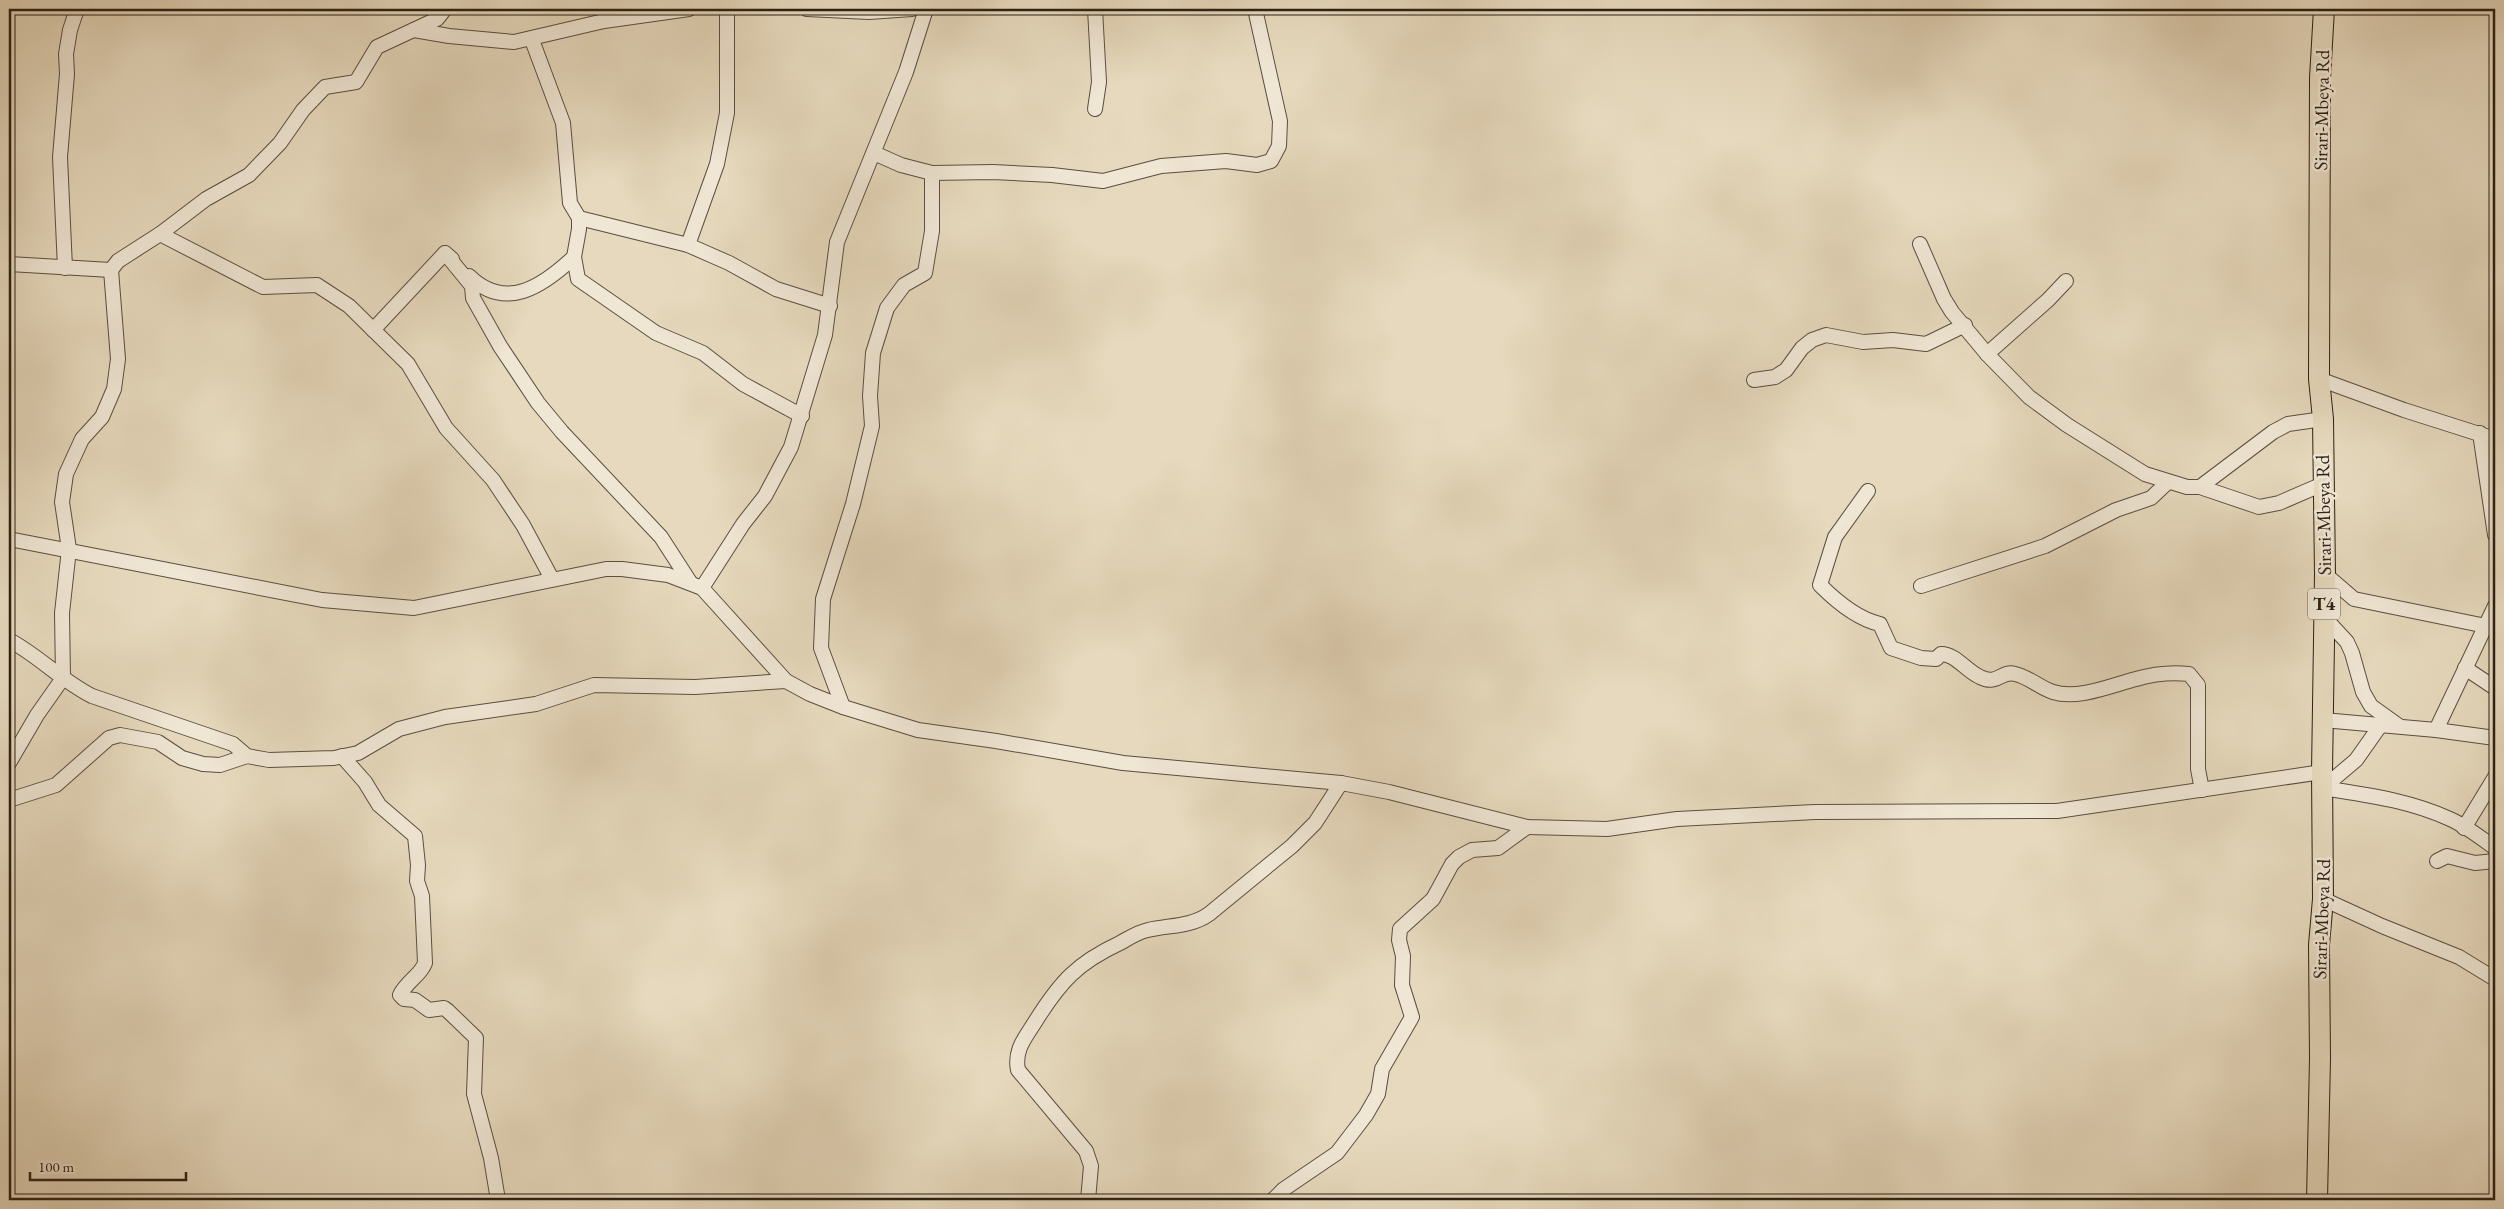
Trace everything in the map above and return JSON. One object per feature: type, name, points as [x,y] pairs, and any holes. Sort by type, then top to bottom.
[{"type":"highway","name":"Sirari-Mbeya Rd","points":[[2317,1200],[2320,1058],[2319,944],[2323,899],[2323,616],[2325,574],[2322,419],[2319,379],[2320,78],[2324,9]]},
{"type":"street","points":[[65,268],[60,157],[67,74],[66,54],[70,30],[77,9]]},
{"type":"street","points":[[9,763],[37,715],[63,678],[62,613],[69,549],[62,502],[66,474],[82,439],[102,417],[109,404],[116,375],[118,358],[111,270],[118,262],[160,234],[206,199],[249,175],[280,143],[302,110],[325,87],[356,82],[377,48],[437,19],[445,9]]},
{"type":"street","points":[[414,30],[448,36],[514,42],[532,40],[604,21],[689,9]]},
{"type":"street","points":[[688,245],[717,164],[727,113],[727,9]]},
{"type":"street","points":[[807,9],[860,12],[912,9]]},
{"type":"street","points":[[696,585],[765,496],[791,447],[802,416],[825,335],[838,242],[906,72],[926,9]]},
{"type":"street","points":[[1095,9],[1099,82],[1095,109]]},
{"type":"street","points":[[874,153],[901,165],[932,173],[992,172],[1052,175],[1103,181],[1161,166],[1226,161],[1257,165],[1271,161],[1279,146],[1280,121],[1256,9]]},
{"type":"street","points":[[532,40],[563,123],[570,203],[579,218],[574,257],[578,279],[610,299],[656,333],[703,353],[743,384],[802,416]]},
{"type":"street","points":[[843,707],[821,648],[823,599],[853,504],[872,426],[870,396],[873,353],[887,308],[904,285],[925,273],[932,230],[932,173]]},
{"type":"street","points":[[579,218],[688,245],[729,263],[776,289],[830,306]]},
{"type":"street","points":[[160,234],[263,287],[317,285],[349,306],[408,364],[446,428],[492,480],[523,525],[552,579]]},
{"type":"street","points":[[1920,244],[1944,299],[1987,354],[2029,396],[2067,425],[2145,474],[2187,487],[2200,486],[2259,507],[2279,503],[2323,484]]},
{"type":"street","points":[[374,330],[445,254]]},
{"type":"street","points":[[445,254],[462,266],[483,289],[502,295],[536,286],[554,276],[574,257]]},
{"type":"street","points":[[445,254],[472,286],[474,298],[482,314],[538,403],[562,432],[661,537],[696,585],[786,681],[810,694],[843,707],[918,730],[996,741],[1123,763],[1341,783],[1389,792],[1527,827],[1607,829],[1677,819],[1815,812],[2057,811],[2202,790],[2322,780],[2425,808],[2452,820],[2495,848]]},
{"type":"street","points":[[9,264],[111,270]]},
{"type":"street","points":[[1987,354],[2048,300],[2066,281]]},
{"type":"street","points":[[1754,380],[1775,377],[1786,370],[1802,348],[1812,340],[1826,335],[1863,342],[1893,340],[1926,344],[1965,325]]},
{"type":"street","points":[[2319,379],[2404,410],[2495,439]]},
{"type":"street","points":[[2200,486],[2273,432],[2288,424],[2322,419]]},
{"type":"street","points":[[2480,433],[2495,535]]},
{"type":"street","points":[[1921,586],[2046,546],[2116,510],[2151,498],[2168,482]]},
{"type":"street","points":[[1868,491],[1835,537],[1828,556],[1820,585],[1830,595],[1868,621],[1880,624],[1891,648],[1921,658],[1936,659],[1942,654],[1948,654],[1968,671],[1990,681],[2006,674],[2014,673],[2054,692],[2078,693],[2169,672],[2189,674],[2198,685],[2198,769],[2202,790]]},
{"type":"street","points":[[9,539],[69,549],[322,600],[414,608],[606,569],[622,569],[668,576],[696,585]]},
{"type":"street","points":[[2325,574],[2354,599],[2410,608],[2486,626]]},
{"type":"street","points":[[2436,730],[2495,606]]},
{"type":"street","points":[[2323,616],[2347,642],[2363,692],[2371,706],[2400,727]]},
{"type":"street","points":[[9,640],[92,696],[233,744],[247,756]]},
{"type":"street","points":[[2465,668],[2495,688]]},
{"type":"street","points":[[9,800],[56,785],[109,738],[120,735],[158,742],[182,758],[203,764],[220,765],[247,756],[269,760],[293,761],[342,756],[358,752],[399,730],[445,717],[536,704],[594,685],[695,687],[786,681]]},
{"type":"street","points":[[2323,720],[2436,730],[2495,738]]},
{"type":"street","points":[[2322,780],[2356,760],[2380,726]]},
{"type":"street","points":[[342,756],[365,782],[379,805],[415,836],[418,865],[417,881],[422,896],[425,963],[421,971],[409,981],[400,994],[404,999],[414,1000],[429,1010],[444,1008],[476,1038],[474,1094],[491,1158],[498,1200]]},
{"type":"street","points":[[2464,828],[2495,777]]},
{"type":"street","points":[[1088,1200],[1091,1166],[1086,1151],[1018,1070],[1015,1057],[1019,1047],[1051,998],[1077,968],[1104,951],[1146,930],[1198,922],[1210,914],[1292,846],[1315,823],[1341,783]]},
{"type":"street","points":[[1273,1200],[1284,1189],[1337,1152],[1366,1115],[1378,1094],[1382,1069],[1412,1017],[1402,985],[1403,956],[1399,940],[1400,929],[1433,899],[1452,864],[1459,857],[1472,850],[1498,848],[1527,827]]},
{"type":"street","points":[[2437,860],[2447,856],[2475,863],[2495,860]]},
{"type":"street","points":[[2323,899],[2382,926],[2459,957],[2495,980]]}]
